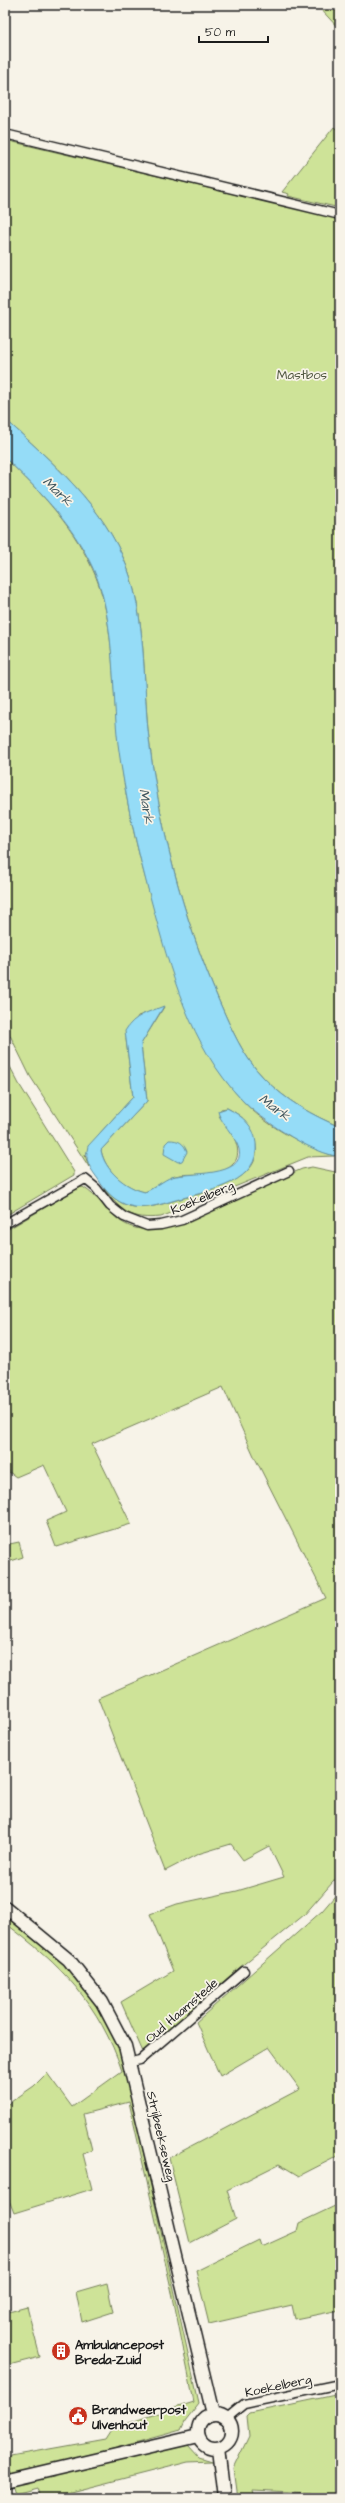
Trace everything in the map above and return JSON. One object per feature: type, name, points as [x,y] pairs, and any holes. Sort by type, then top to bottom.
[{"type":"main road","name":"Strijbeekseweg","points":[[5,1907],[69,1960],[102,2002],[119,2032],[131,2062],[213,2414]]},
{"type":"main road","points":[[213,2414],[226,2418],[230,2424],[231,2436],[229,2442],[218,2448],[205,2446],[198,2436],[197,2430],[202,2419],[213,2414]]},
{"type":"main road","points":[[5,2481],[198,2436]]},
{"type":"main road","points":[[218,2448],[224,2498]]},
{"type":"street","points":[[5,134],[340,215]]},
{"type":"street","name":"Koekelberg","points":[[5,1224],[85,1179],[96,1188],[110,1206],[124,1217],[147,1226],[161,1225],[182,1220],[289,1171]]},
{"type":"street","name":"Oud Haamstede","points":[[131,2062],[140,2060],[244,1971]]},
{"type":"street","name":"Koekelberg","points":[[226,2418],[244,2404],[340,2384]]},
{"type":"green space","points":[[317,5],[332,5],[340,14],[340,30]]},
{"type":"green space","points":[[334,127],[340,132],[340,208],[288,196],[289,194],[282,192]]},
{"type":"green space","name":"Mastbos","points":[[5,140],[340,219],[340,1127],[319,1118],[281,1094],[264,1078],[250,1061],[233,1032],[206,969],[194,936],[173,868],[165,834],[152,765],[148,730],[141,627],[138,607],[127,567],[105,524],[91,505],[75,486],[41,452],[5,419]]},
{"type":"green space","points":[[5,458],[32,484],[57,513],[79,543],[96,577],[107,615],[110,635],[118,737],[131,820],[144,875],[160,928],[189,1013],[205,1048],[215,1066],[227,1082],[250,1108],[272,1125],[296,1140],[334,1156],[308,1157],[161,1217],[142,1217],[128,1213],[116,1204],[104,1189],[125,1205],[142,1208],[155,1206],[218,1188],[232,1182],[243,1175],[252,1166],[256,1154],[255,1141],[248,1125],[242,1117],[227,1108],[221,1109],[219,1116],[233,1135],[238,1153],[236,1161],[230,1167],[206,1174],[172,1177],[145,1192],[130,1187],[117,1177],[107,1165],[101,1150],[147,1101],[141,1044],[164,1007],[138,1016],[126,1039],[133,1097],[100,1133],[85,1155],[89,1167],[30,1076],[5,1025]]},
{"type":"green space","points":[[5,1057],[19,1084],[74,1172],[74,1175],[5,1216]]},
{"type":"green space","points":[[312,1167],[340,1173],[340,1874],[304,1915],[239,1968],[143,2052],[121,2002],[173,1971],[150,1914],[177,1904],[237,1891],[284,1877],[269,1846],[243,1860],[231,1844],[198,1854],[165,1871],[98,1698],[326,1598],[254,1456],[223,1387],[92,1444],[131,1524],[56,1547],[46,1521],[66,1512],[44,1465],[16,1477],[5,1469],[5,1231],[78,1188],[83,1187],[125,1224],[135,1228],[163,1228],[302,1169]]},
{"type":"green space","points":[[19,1542],[23,1557],[5,1563],[5,1545]]},
{"type":"green space","points":[[340,1890],[340,2155],[299,2176],[279,2164],[227,2190],[236,2219],[190,2243],[169,2158],[300,2089],[269,2047],[220,2076],[196,2022],[322,1911]]},
{"type":"green space","points":[[5,1913],[66,1965],[85,1988],[119,2042],[199,2403],[185,2421],[181,2430],[95,2454],[5,2475],[5,2457],[105,2439],[112,2428],[194,2402],[173,2297],[129,2102],[83,2114],[92,2150],[83,2154],[92,2189],[14,2213],[5,2190],[5,2106],[34,2086],[47,2073],[72,2107],[122,2071],[113,2047],[102,2025],[76,1987],[43,1954],[5,1923]]},
{"type":"green space","points":[[337,2205],[340,2206],[340,2310],[295,2319],[292,2305],[209,2324],[196,2271],[259,2240],[261,2246],[264,2246],[297,2231],[299,2223]]},
{"type":"green space","points":[[107,2283],[113,2312],[82,2322],[76,2292]]},
{"type":"green space","points":[[27,2307],[40,2357],[5,2366],[5,2313]]},
{"type":"green space","points":[[340,2394],[340,2498],[313,2498],[311,2493],[253,2490],[255,2498],[237,2498],[233,2469],[249,2436],[247,2416],[250,2413]]},
{"type":"green space","points":[[188,2445],[199,2457],[212,2461],[188,2462],[47,2498],[40,2498],[37,2488],[15,2494],[12,2485]]},
{"type":"water","name":"Mark","points":[[5,419],[75,486],[91,505],[105,524],[127,567],[138,607],[141,627],[148,730],[158,799],[173,868],[194,936],[206,969],[233,1032],[244,1052],[264,1078],[281,1094],[319,1118],[340,1127],[340,1157],[315,1149],[299,1141],[277,1128],[250,1108],[224,1079],[195,1031],[174,980],[146,881],[132,823],[118,744],[110,638],[103,597],[97,578],[89,561],[69,528],[58,513],[32,484],[5,458]]},
{"type":"water","points":[[164,1006],[141,1044],[147,1101],[101,1150],[106,1164],[117,1177],[131,1187],[145,1192],[172,1177],[214,1172],[234,1165],[239,1158],[239,1149],[221,1119],[218,1111],[227,1108],[238,1114],[253,1131],[256,1143],[255,1156],[250,1167],[232,1182],[207,1192],[150,1207],[136,1207],[120,1202],[107,1192],[90,1167],[87,1160],[87,1151],[88,1146],[133,1097],[125,1031],[137,1018],[147,1012]]},
{"type":"water","points":[[169,1140],[178,1141],[183,1144],[187,1152],[182,1161],[178,1162],[164,1154],[165,1144]]},
{"type":"place","name":"Ambulancepost Breda-Zuid","points":[[61,2351]]},
{"type":"place","name":"Brandweerpost Ulvenhout","points":[[78,2416]]}]
